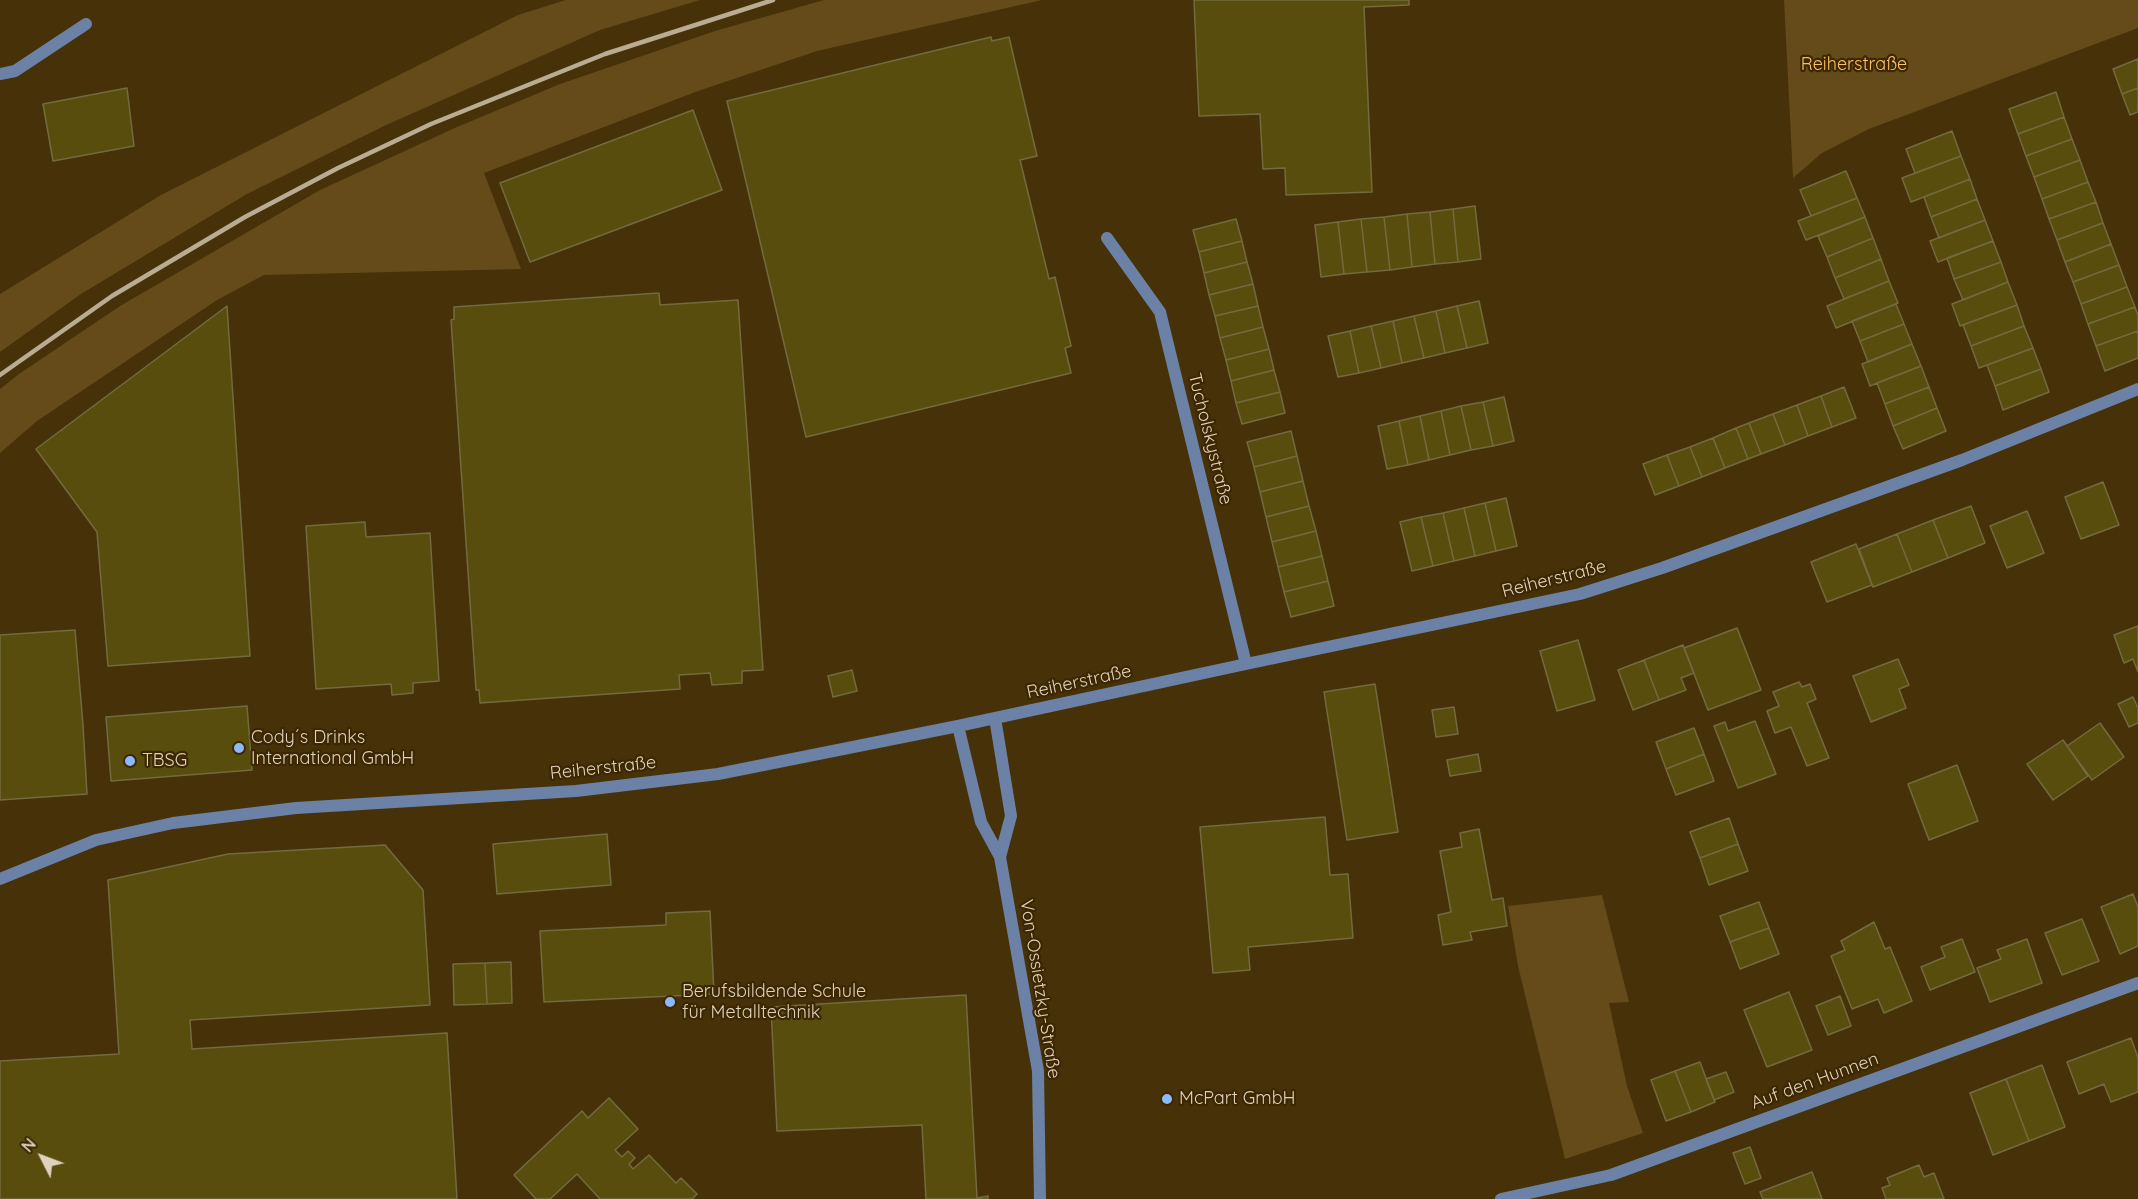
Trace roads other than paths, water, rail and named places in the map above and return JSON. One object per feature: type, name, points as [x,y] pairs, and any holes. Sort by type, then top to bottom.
[{"type":"street","points":[[0,74],[15,71],[86,24]]},
{"type":"street","name":"Tucholskystraße","points":[[1107,238],[1160,312],[1246,664]]},
{"type":"street","name":"Reiherstraße","points":[[0,879],[96,840],[173,823],[296,808],[576,791],[718,774],[958,726],[1580,594],[1662,568],[1962,460],[2138,389]]},
{"type":"street","name":"Von-Ossietzky-Straße","points":[[995,718],[1011,816],[1000,857]]},
{"type":"street","name":"Von-Ossietzky-Straße","points":[[958,726],[981,822],[1000,857],[1038,1071],[1040,1199]]},
{"type":"street","name":"Auf den Hunnen","points":[[1501,1199],[1611,1175],[2138,983]]},
{"type":"railway","points":[[0,375],[112,296],[245,217],[338,168],[431,124],[605,54],[773,0]]},
{"type":"place","name":"Cody´s Drinks International GmbH","points":[[239,748]]},
{"type":"place","name":"TBSG","points":[[130,761]]},
{"type":"place","name":"Berufsbildende Schule für Metalltechnik","points":[[670,1002]]},
{"type":"place","name":"McPart GmbH","points":[[1167,1099]]}]
